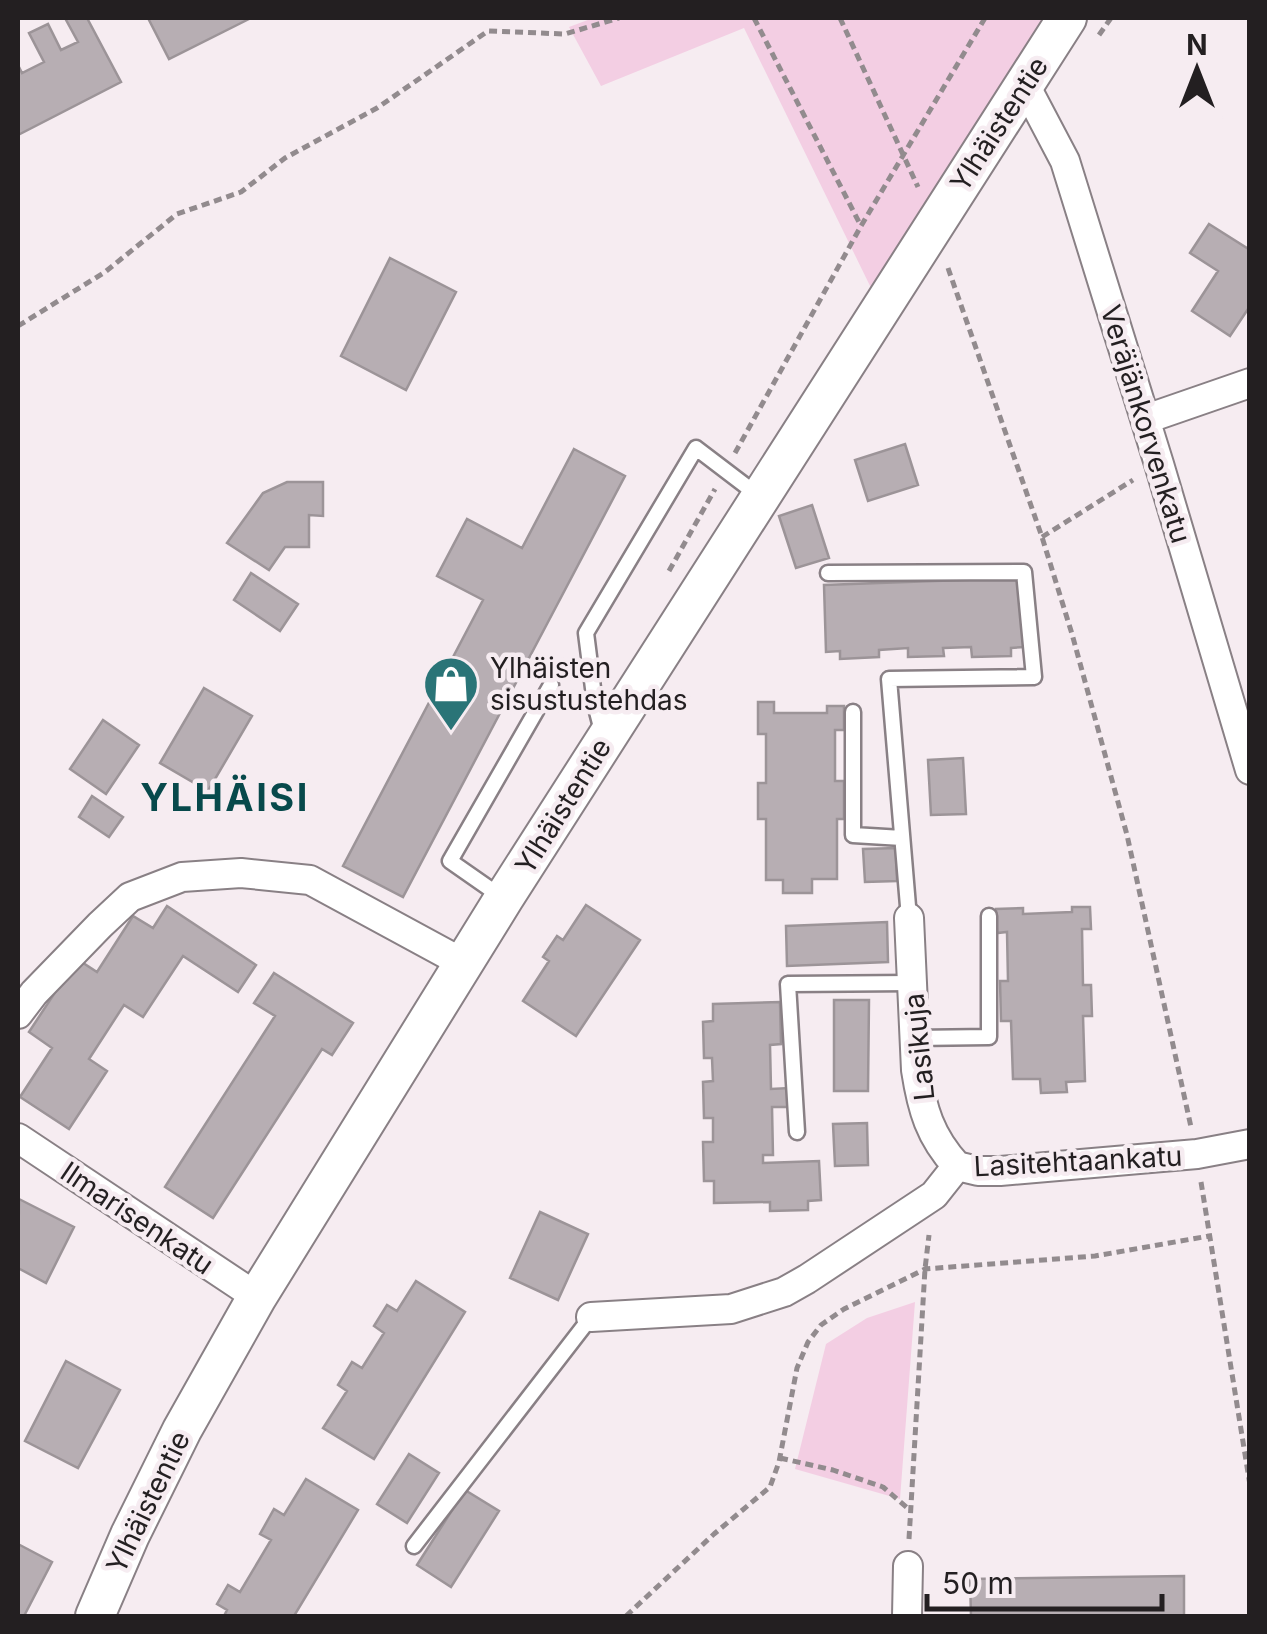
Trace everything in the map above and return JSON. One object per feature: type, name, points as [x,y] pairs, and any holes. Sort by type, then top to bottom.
[{"type":"street","name":"Ylhäistentie","points":[[95,1616],[182,1430],[257,1297],[504,898],[1067,18]]},
{"type":"street","name":"Veräjänkorvenkatu","points":[[1025,85],[1065,161],[1250,770]]},
{"type":"street","points":[[1146,419],[1250,383]]},
{"type":"street","points":[[18,1014],[100,924],[130,898],[182,876],[240,873],[310,880],[463,963]]},
{"type":"street","name":"Lasikuja","points":[[909,918],[916,1070],[932,1133],[957,1166]]},
{"type":"street","name":"Ilmarisenkatu","points":[[18,1138],[257,1297]]},
{"type":"street","name":"Lasitehtaankatu","points":[[591,1316],[731,1309],[758,1302],[807,1279],[934,1195],[957,1166],[978,1172],[1000,1171],[1198,1154],[1250,1144]]},
{"type":"street","points":[[907,1616],[908,1566]]},
{"type":"lane","points":[[604,741],[586,633],[696,448],[759,496]]},
{"type":"lane","points":[[828,573],[1024,572],[1034,677],[889,679],[909,918]]},
{"type":"lane","points":[[504,898],[450,861],[552,685]]},
{"type":"lane","points":[[853,712],[853,835],[902,838]]},
{"type":"lane","points":[[914,1038],[989,1037],[988,916]]},
{"type":"lane","points":[[797,1132],[788,984],[912,983]]},
{"type":"lane","points":[[414,1546],[591,1316]]},
{"type":"path","points":[[18,326],[105,272],[177,214],[241,192],[285,158],[377,108],[488,31],[565,34],[619,18]]},
{"type":"path","points":[[754,18],[861,226]]},
{"type":"path","points":[[840,18],[934,226],[1042,537],[1127,835],[1198,1154],[1250,1485]]},
{"type":"path","points":[[904,153],[985,18]]},
{"type":"path","points":[[1042,537],[1159,464]]},
{"type":"path","points":[[908,1566],[925,1269],[934,1195]]},
{"type":"path","points":[[626,1616],[770,1487],[780,1458],[796,1368],[821,1325],[844,1309],[925,1269],[1095,1256],[1209,1236]]},
{"type":"path","points":[[780,1458],[834,1470],[883,1487],[911,1511]]},
{"type":"shaded area","points":[[593,18],[1049,18],[873,292],[744,28],[601,86],[569,27]]},
{"type":"shaded area","points":[[915,1302],[900,1499],[795,1469],[826,1344],[867,1318]]},
{"type":"building","points":[[65,18],[87,18],[121,82],[18,135],[18,65],[22,73],[44,62],[29,33],[48,24],[61,50],[78,42]]},
{"type":"building","points":[[148,18],[251,18],[169,59]]},
{"type":"building","points":[[1209,224],[1250,250],[1250,306],[1230,336],[1192,311],[1218,271],[1190,253]]},
{"type":"building","points":[[390,258],[456,292],[406,390],[341,356]]},
{"type":"building","points":[[905,444],[918,485],[868,501],[855,460]]},
{"type":"building","name":"Ylhäisten sisustustehdas","points":[[574,449],[625,476],[403,897],[343,866],[483,600],[437,576],[467,519],[522,548]]},
{"type":"building","points":[[287,482],[323,482],[323,516],[309,515],[309,547],[285,547],[269,570],[227,543],[263,493]]},
{"type":"building","points":[[812,505],[829,558],[796,568],[779,516]]},
{"type":"building","points":[[251,573],[298,604],[280,631],[234,600]]},
{"type":"building","points":[[1021,578],[1024,647],[1011,648],[1011,656],[972,657],[971,647],[943,648],[944,656],[908,657],[908,648],[879,650],[879,657],[840,659],[840,651],[826,652],[824,585]]},
{"type":"building","points":[[204,688],[252,716],[208,791],[160,763]]},
{"type":"building","points":[[758,702],[774,702],[774,713],[827,713],[827,706],[844,706],[844,730],[835,730],[835,781],[844,781],[844,819],[837,819],[837,879],[812,879],[812,893],[783,893],[783,880],[766,880],[766,819],[758,819],[758,783],[766,783],[766,734],[758,734]]},
{"type":"building","points":[[103,720],[139,745],[106,794],[70,769]]},
{"type":"building","points":[[963,758],[966,814],[931,815],[928,760]]},
{"type":"building","points":[[92,796],[123,817],[109,837],[79,817]]},
{"type":"building","points":[[896,848],[897,881],[865,882],[863,849]]},
{"type":"building","points":[[586,905],[640,940],[576,1036],[523,1001],[549,961],[543,957],[557,936],[563,940]]},
{"type":"building","points":[[167,906],[256,965],[238,992],[183,956],[143,1017],[124,1005],[89,1059],[107,1071],[69,1129],[20,1097],[52,1048],[29,1032],[77,959],[97,972],[133,916],[153,928]]},
{"type":"building","points":[[1072,907],[1090,907],[1091,929],[1082,929],[1083,985],[1091,985],[1092,1016],[1083,1016],[1085,1081],[1066,1082],[1067,1092],[1041,1093],[1040,1079],[1013,1079],[1011,1021],[1001,1021],[1000,981],[1008,981],[1007,932],[997,933],[996,909],[1023,908],[1023,914],[1072,912]]},
{"type":"building","points":[[887,922],[888,962],[787,966],[786,926]]},
{"type":"building","points":[[274,973],[353,1023],[332,1055],[322,1049],[213,1218],[165,1187],[275,1016],[254,1003]]},
{"type":"building","points":[[834,1000],[869,1000],[868,1091],[834,1091]]},
{"type":"building","points":[[780,1002],[781,1044],[770,1045],[771,1089],[789,1088],[789,1107],[772,1107],[773,1155],[763,1155],[763,1163],[819,1161],[821,1200],[808,1201],[808,1210],[770,1211],[770,1202],[714,1203],[714,1181],[704,1181],[703,1142],[713,1142],[713,1118],[704,1118],[703,1082],[713,1081],[712,1058],[704,1058],[703,1022],[713,1021],[713,1004]]},
{"type":"building","points":[[867,1123],[868,1165],[835,1166],[833,1124]]},
{"type":"building","points":[[19,1199],[74,1227],[46,1283],[18,1268]]},
{"type":"building","points":[[540,1212],[588,1234],[558,1300],[510,1278]]},
{"type":"building","points":[[416,1281],[465,1312],[374,1459],[323,1428],[347,1391],[338,1385],[352,1362],[362,1368],[384,1333],[374,1326],[387,1305],[397,1311]]},
{"type":"building","points":[[66,1361],[120,1390],[78,1468],[25,1441]]},
{"type":"building","points":[[409,1454],[439,1473],[407,1523],[377,1504]]},
{"type":"building","points":[[306,1479],[358,1510],[294,1616],[224,1616],[227,1610],[217,1604],[228,1585],[240,1592],[271,1540],[260,1534],[274,1509],[284,1515]]},
{"type":"building","points":[[465,1490],[499,1511],[451,1587],[417,1565]]},
{"type":"building","points":[[18,1544],[52,1562],[24,1616],[18,1616]]},
{"type":"building","points":[[1184,1576],[1184,1616],[971,1616],[970,1579]]},
{"type":"place","name":"Ylhäisten sisustustehdas","points":[[451,733]]},
{"type":"district","name":"YLHÄISI","points":[[225,798]]}]
